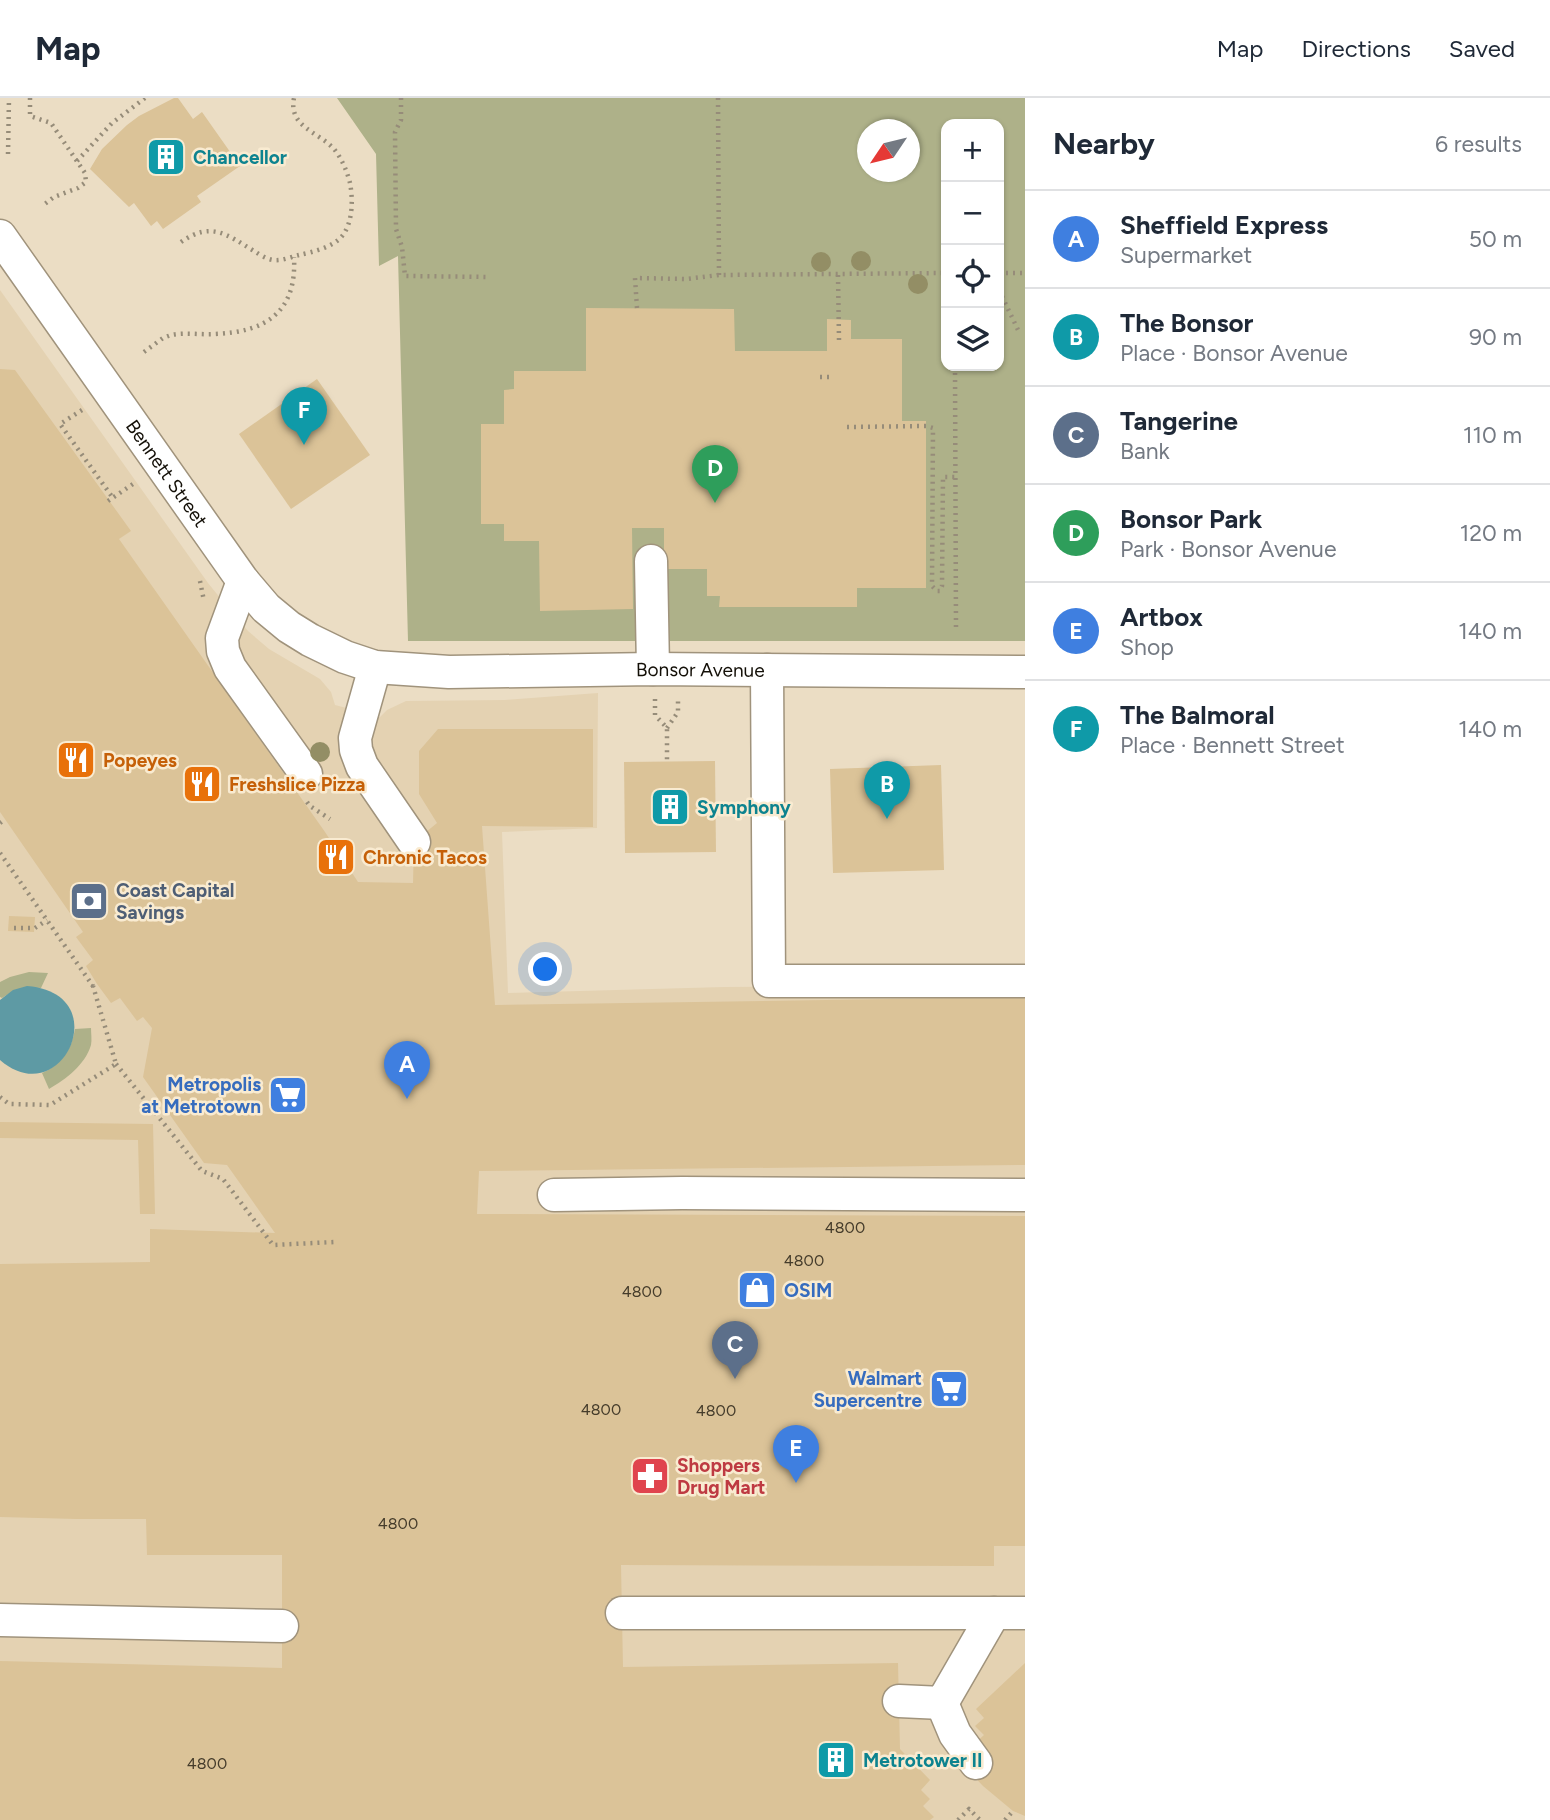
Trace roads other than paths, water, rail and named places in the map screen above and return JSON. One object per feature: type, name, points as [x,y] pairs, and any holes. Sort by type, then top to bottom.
[{"type":"street","name":"Bennett Street","points":[[0,236],[243,581],[266,608],[310,640],[345,657],[375,667]]},
{"type":"street","points":[[651,561],[654,684]]},
{"type":"street","points":[[243,581],[222,638],[223,651],[230,668],[306,774]]},
{"type":"street","points":[[375,667],[355,738],[356,750],[362,766],[414,842]]},
{"type":"street","name":"Bonsor Avenue","points":[[375,667],[654,684],[767,670],[1025,672]]},
{"type":"street","points":[[767,670],[769,981],[1025,981]]},
{"type":"street","points":[[554,1195],[682,1181],[1025,1195]]},
{"type":"street","points":[[622,1613],[1025,1613]]},
{"type":"street","points":[[942,1703],[994,1613]]},
{"type":"street","points":[[0,1620],[282,1626]]},
{"type":"street","points":[[899,1702],[942,1703]]},
{"type":"street","points":[[942,1703],[954,1734],[976,1763]]},
{"type":"water","points":[[27,986],[54,993],[69,1008],[74,1027],[70,1046],[60,1062],[43,1072],[23,1073],[0,1060],[0,1000],[13,990]]},
{"type":"place","name":"Chancellor","points":[[166,157]]},
{"type":"place","name":"The Balmoral","points":[[304,445]]},
{"type":"place","name":"Bonsor Park","points":[[715,503]]},
{"type":"place","name":"Popeyes","points":[[76,760]]},
{"type":"place","name":"Freshslice Pizza","points":[[202,784]]},
{"type":"place","name":"Symphony","points":[[670,807]]},
{"type":"place","name":"The Bonsor","points":[[887,819]]},
{"type":"place","name":"Chronic Tacos","points":[[336,857]]},
{"type":"place","name":"Coast Capital Savings","points":[[89,901]]},
{"type":"place","name":"Metropolis at Metrotown","points":[[288,1095]]},
{"type":"place","name":"Sheffield Express","points":[[407,1099]]},
{"type":"place","name":"OSIM","points":[[757,1290]]},
{"type":"place","name":"Tangerine","points":[[735,1379]]},
{"type":"place","name":"Walmart Supercentre","points":[[949,1389]]},
{"type":"place","name":"Shoppers Drug Mart","points":[[650,1476]]},
{"type":"place","name":"Artbox","points":[[796,1483]]},
{"type":"place","name":"Metrotower II","points":[[836,1760]]}]
